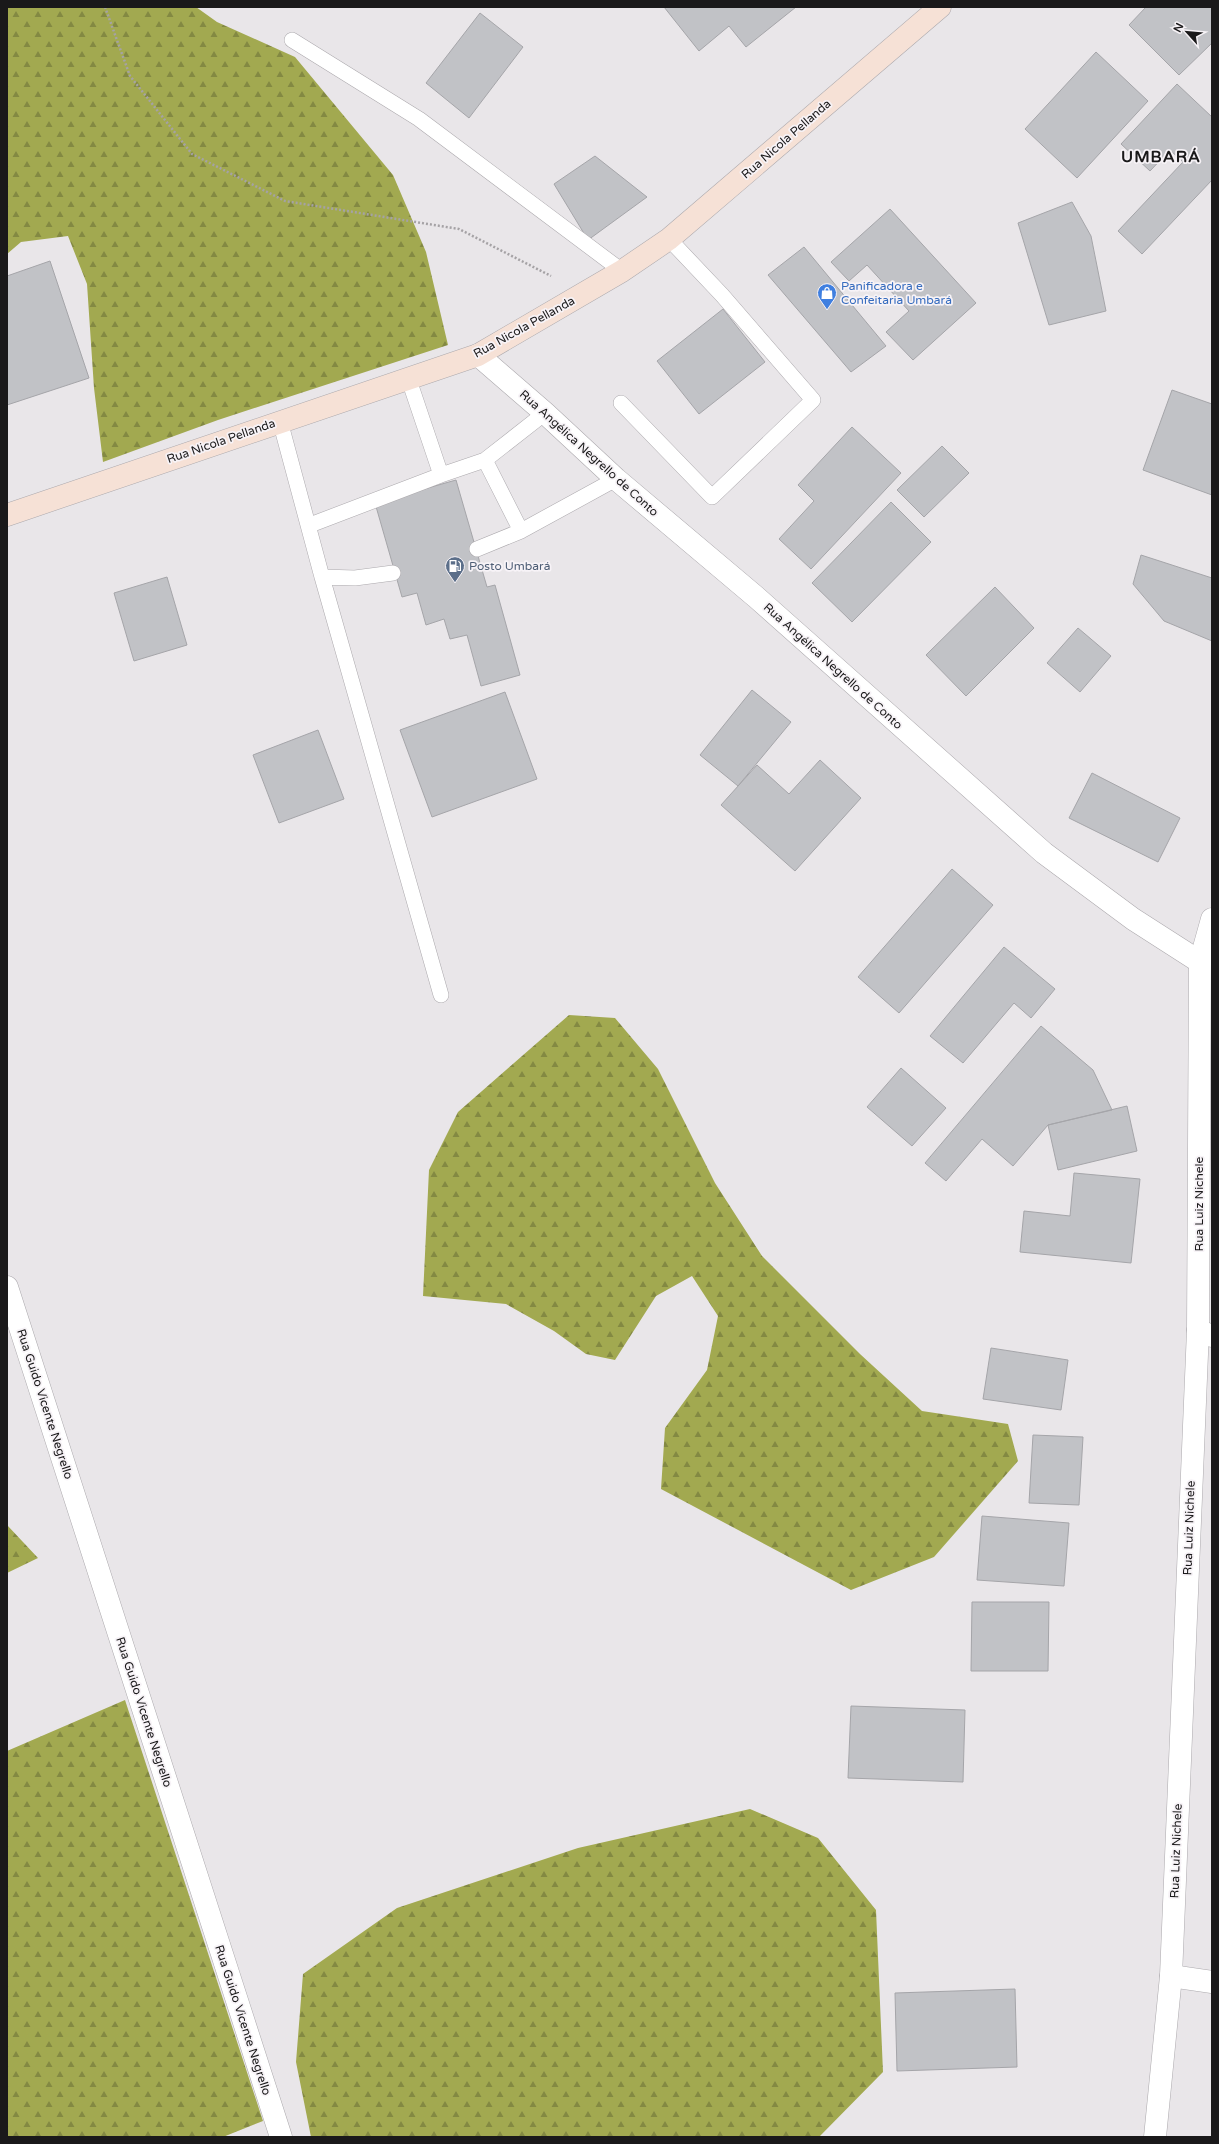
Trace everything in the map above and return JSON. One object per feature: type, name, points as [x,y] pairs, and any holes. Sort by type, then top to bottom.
[{"type":"main road","name":"Rua Nicola Pellanda","points":[[7,514],[408,377],[478,355],[622,271],[669,239],[940,7]]},
{"type":"street","name":"Rua Angélica Negrello de Conto","points":[[478,355],[545,413],[616,479],[756,597],[1044,853],[1133,918],[1200,962]]},
{"type":"street","name":"Rua Luiz Nichele","points":[[1156,2137],[1171,1976],[1205,1333],[1200,962],[1212,919]]},
{"type":"street","name":"Rua Guido Vicente Negrello","points":[[7,1287],[281,2137]]},
{"type":"street","points":[[1171,1976],[1212,1982]]},
{"type":"lane","points":[[292,40],[418,119],[622,271]]},
{"type":"lane","points":[[621,403],[712,497],[813,400],[722,295],[669,239]]},
{"type":"lane","points":[[408,377],[441,475]]},
{"type":"lane","points":[[310,525],[441,475],[485,460],[545,413]]},
{"type":"lane","points":[[280,421],[310,525],[322,577],[441,995]]},
{"type":"lane","points":[[485,460],[521,531]]},
{"type":"lane","points":[[477,549],[521,531],[616,479]]},
{"type":"lane","points":[[322,577],[355,578],[393,573]]},
{"type":"path","points":[[105,7],[130,76],[192,154],[285,201],[459,229],[584,293]]},
{"type":"green space","points":[[7,7],[196,7],[217,22],[295,57],[393,175],[426,252],[448,345],[218,420],[103,462],[94,388],[87,284],[68,236],[21,242],[7,254]]},
{"type":"green space","points":[[569,1015],[615,1018],[658,1069],[715,1183],[762,1256],[860,1354],[922,1411],[1008,1424],[1018,1461],[934,1557],[851,1590],[661,1489],[665,1428],[707,1370],[718,1316],[692,1276],[656,1296],[615,1360],[586,1354],[554,1331],[506,1304],[423,1296],[429,1170],[458,1112]]},
{"type":"green space","points":[[7,1525],[38,1558],[7,1573]]},
{"type":"green space","points":[[125,1700],[263,2121],[223,2137],[7,2137],[7,1751]]},
{"type":"green space","points":[[750,1809],[818,1838],[876,1910],[883,2072],[819,2137],[311,2137],[296,2062],[303,1974],[397,1908],[578,1848]]},
{"type":"building","points":[[664,7],[796,7],[746,47],[729,26],[699,51]]},
{"type":"building","points":[[1146,7],[1212,7],[1212,43],[1179,75],[1129,25]]},
{"type":"building","points":[[480,13],[523,47],[469,118],[426,83]]},
{"type":"building","points":[[1096,52],[1148,101],[1077,178],[1025,129]]},
{"type":"building","points":[[1177,84],[1212,117],[1212,180],[1142,254],[1118,231],[1183,162],[1170,150],[1150,171],[1121,144]]},
{"type":"building","points":[[595,156],[647,197],[588,240],[554,184]]},
{"type":"building","points":[[1072,202],[1091,236],[1106,311],[1049,325],[1018,223]]},
{"type":"building","points":[[890,209],[976,303],[913,360],[886,332],[909,311],[867,265],[849,281],[831,262]]},
{"type":"building","name":"Panificadora e Confeitaria Umbará","points":[[804,247],[886,346],[851,372],[768,275]]},
{"type":"building","points":[[50,261],[89,378],[7,405],[7,276]]},
{"type":"building","points":[[723,309],[765,362],[699,414],[657,361]]},
{"type":"building","points":[[1172,390],[1212,404],[1212,495],[1143,470]]},
{"type":"building","points":[[852,427],[901,473],[811,569],[779,539],[814,501],[798,485]]},
{"type":"building","points":[[942,446],[969,473],[924,517],[897,490]]},
{"type":"building","points":[[456,480],[487,587],[495,585],[520,675],[481,686],[467,635],[450,639],[444,619],[426,625],[417,593],[402,597],[375,503]]},
{"type":"building","points":[[891,502],[931,542],[852,622],[812,583]]},
{"type":"building","points":[[1141,555],[1212,578],[1212,641],[1164,621],[1133,584]]},
{"type":"building","points":[[167,577],[187,645],[134,661],[114,593]]},
{"type":"building","points":[[995,587],[1034,628],[966,696],[926,655]]},
{"type":"building","points":[[1078,628],[1111,656],[1080,692],[1047,663]]},
{"type":"building","points":[[752,690],[791,722],[738,786],[700,755]]},
{"type":"building","points":[[505,692],[537,779],[432,817],[400,730]]},
{"type":"building","points":[[318,730],[344,799],[279,823],[253,755]]},
{"type":"building","points":[[820,760],[861,798],[795,871],[721,805],[757,765],[789,794]]},
{"type":"building","points":[[1092,773],[1180,818],[1158,862],[1069,818]]},
{"type":"building","points":[[952,869],[993,905],[899,1013],[858,977]]},
{"type":"building","points":[[1004,947],[1055,989],[1031,1018],[1014,1003],[963,1063],[930,1036]]},
{"type":"building","points":[[1041,1026],[1093,1070],[1112,1110],[1048,1125],[1013,1166],[982,1139],[946,1181],[925,1163]]},
{"type":"building","points":[[901,1068],[946,1108],[912,1146],[867,1107]]},
{"type":"building","points":[[1127,1106],[1137,1151],[1058,1170],[1048,1125]]},
{"type":"building","points":[[1074,1173],[1140,1179],[1131,1263],[1020,1252],[1024,1211],[1070,1216]]},
{"type":"building","points":[[991,1348],[1068,1360],[1061,1410],[983,1399]]},
{"type":"building","points":[[1033,1435],[1083,1437],[1079,1505],[1029,1503]]},
{"type":"building","points":[[982,1516],[1069,1523],[1064,1586],[977,1580]]},
{"type":"building","points":[[972,1602],[1049,1602],[1048,1671],[971,1671]]},
{"type":"building","points":[[851,1706],[965,1710],[963,1782],[848,1778]]},
{"type":"building","points":[[1015,1989],[1017,2067],[897,2071],[895,1993]]},
{"type":"place","name":"Panificadora e Confeitaria Umbará","points":[[827,310]]},
{"type":"place","name":"Posto Umbará","points":[[455,583]]},
{"type":"district","name":"UMBARÁ","points":[[1161,157]]}]
